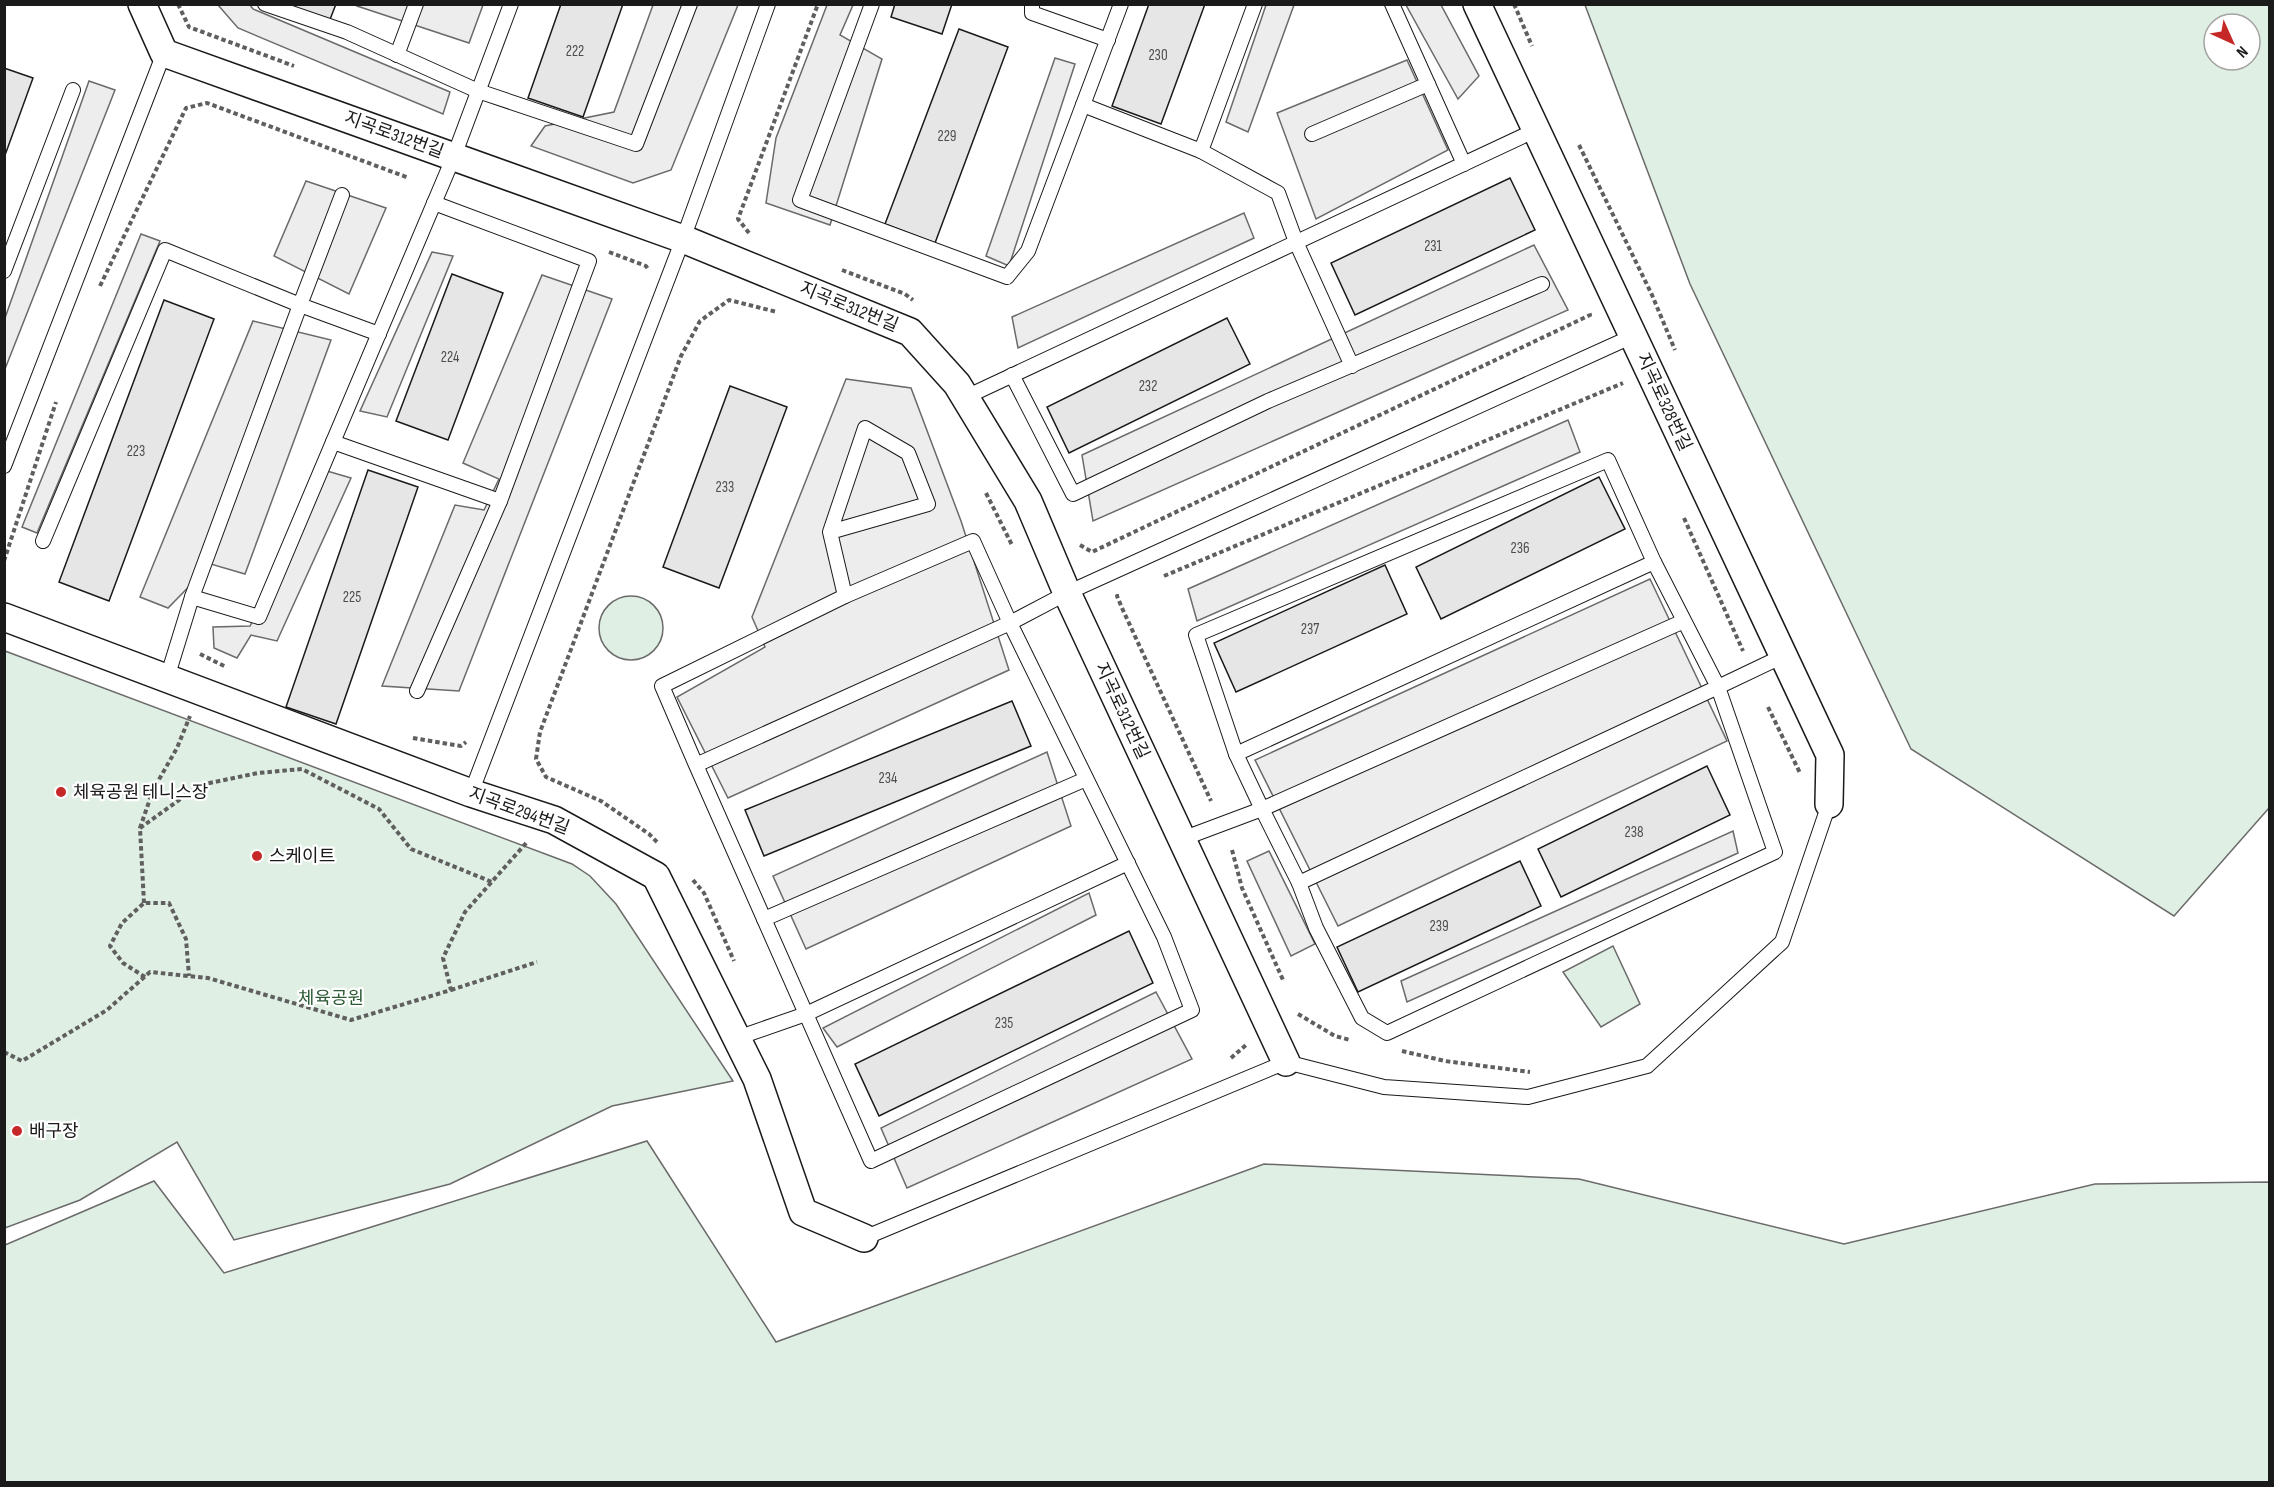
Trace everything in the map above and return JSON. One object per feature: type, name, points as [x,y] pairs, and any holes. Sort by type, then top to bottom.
[{"type":"street","points":[[142,4],[164,52]]},
{"type":"street","name":"지곡로328번길","points":[[1477,4],[1830,755],[1829,804]]},
{"type":"street","name":"지곡로312번길","points":[[164,52],[683,239],[910,332],[957,384],[1028,501],[1067,592],[1286,1062]]},
{"type":"street","name":"지곡로294번길","points":[[4,617],[471,793],[545,817],[603,845],[656,876],[757,1080],[803,1212],[864,1238]]},
{"type":"lane","points":[[265,4],[347,32],[478,91],[636,144],[690,4]]},
{"type":"lane","points":[[397,55],[416,4]]},
{"type":"lane","points":[[192,597],[259,617],[454,156],[511,4]]},
{"type":"lane","points":[[471,793],[683,239],[768,4]]},
{"type":"lane","points":[[872,4],[800,200],[1007,277],[1028,251],[1121,4]]},
{"type":"lane","points":[[1032,4],[1032,13],[1108,40]]},
{"type":"lane","points":[[1201,151],[1255,4]]},
{"type":"lane","points":[[1392,4],[1464,164]]},
{"type":"lane","points":[[4,466],[164,52]]},
{"type":"lane","points":[[1312,134],[1428,84]]},
{"type":"lane","points":[[4,271],[73,90]]},
{"type":"lane","points":[[1083,105],[1201,151],[1278,193],[1296,242],[1352,366]]},
{"type":"lane","points":[[966,397],[1536,130]]},
{"type":"lane","points":[[166,678],[192,597],[342,195]]},
{"type":"lane","points":[[417,691],[500,501],[589,261],[434,203]]},
{"type":"lane","points":[[43,541],[165,250],[300,305],[379,334]]},
{"type":"lane","points":[[1012,375],[1073,494],[1268,401],[1542,284]]},
{"type":"lane","points":[[696,765],[1010,623],[1067,592],[1633,336]]},
{"type":"lane","points":[[830,532],[928,504],[908,453],[865,428],[830,532],[845,596]]},
{"type":"lane","points":[[333,442],[500,501]]},
{"type":"lane","points":[[1608,460],[1654,562],[1684,621],[1718,687],[1775,852],[1387,1033],[1362,1018],[1316,928],[1299,883],[1236,754],[1196,635],[1608,460]]},
{"type":"lane","points":[[973,541],[1010,623],[1164,937],[1192,1010],[871,1161],[662,686],[845,596],[973,541]]},
{"type":"lane","points":[[1236,754],[1654,562]]},
{"type":"lane","points":[[1182,839],[1262,809],[1684,621]]},
{"type":"lane","points":[[1299,883],[1783,656]]},
{"type":"lane","points":[[764,919],[1086,779]]},
{"type":"lane","points":[[864,1238],[1286,1062],[1384,1087],[1528,1097],[1647,1066],[1782,942],[1829,804]]},
{"type":"lane","points":[[737,1038],[806,1014],[1128,863]]},
{"type":"path","points":[[738,219],[818,4]]},
{"type":"path","points":[[98,291],[186,108],[207,103],[409,178]]},
{"type":"path","points":[[540,732],[681,356],[700,321],[729,300],[786,314]]},
{"type":"path","points":[[1092,552],[1590,315]]},
{"type":"path","points":[[1161,578],[1623,381]]},
{"type":"path","points":[[4,561],[59,390]]},
{"type":"path","points":[[984,489],[1015,550]]},
{"type":"path","points":[[1128,592],[1117,596],[1211,801]]},
{"type":"path","points":[[144,903],[140,828],[153,790],[177,748],[194,706]]},
{"type":"path","points":[[1768,707],[1802,777]]},
{"type":"path","points":[[140,828],[200,785],[258,773],[302,769],[379,809],[411,849],[492,882]]},
{"type":"path","points":[[451,990],[443,958],[465,912],[537,831],[564,786]]},
{"type":"path","points":[[1232,850],[1242,888],[1285,984]]},
{"type":"path","points":[[145,977],[123,963],[110,945],[122,923],[144,903],[169,903],[186,939],[189,976]]},
{"type":"path","points":[[4,1052],[22,1061],[107,1010],[150,972],[208,978],[351,1020],[537,962]]},
{"type":"path","points":[[1294,1005],[1299,1016],[1335,1036],[1357,1041]]},
{"type":"path","points":[[1401,1051],[1445,1061],[1534,1072]]},
{"type":"green space","points":[[1585,5],[2269,5],[2269,808],[2174,916],[1911,749],[1690,284]]},
{"type":"green space","points":[[631,596],[649,602],[657,610],[663,628],[657,646],[649,654],[631,660],[613,654],[605,646],[599,628],[605,610],[613,602]]},
{"type":"green space","name":"체육공원","points":[[5,651],[572,864],[590,876],[616,904],[733,1081],[612,1106],[450,1184],[234,1240],[177,1142],[80,1200],[5,1228]]},
{"type":"green space","points":[[1613,946],[1640,1004],[1601,1027],[1563,972]]},
{"type":"green space","points":[[647,1141],[776,1342],[1264,1164],[1579,1179],[1844,1244],[2095,1184],[2269,1182],[2269,1482],[5,1482],[5,1245],[154,1181],[224,1273]]},
{"type":"shaded area","points":[[358,4],[483,5],[469,43],[357,6]]},
{"type":"shaded area","points":[[218,5],[250,5],[253,9],[450,92],[443,114],[238,28]]},
{"type":"shaded area","points":[[653,5],[738,5],[671,170],[633,183],[531,146],[545,126],[614,112]]},
{"type":"shaded area","points":[[827,5],[853,5],[840,35],[882,59],[830,225],[766,203],[776,138]]},
{"type":"shaded area","points":[[1266,5],[1294,5],[1248,132],[1226,122]]},
{"type":"shaded area","points":[[1406,5],[1441,5],[1479,76],[1458,99]]},
{"type":"shaded area","points":[[1055,58],[1075,64],[1009,266],[986,256]]},
{"type":"shaded area","points":[[1407,60],[1448,150],[1316,219],[1277,113]]},
{"type":"shaded area","points":[[89,81],[115,90],[5,369],[5,318]]},
{"type":"shaded area","points":[[306,181],[386,208],[349,294],[274,256]]},
{"type":"shaded area","points":[[1244,213],[1254,238],[1018,348],[1012,317]]},
{"type":"shaded area","points":[[141,234],[160,241],[37,533],[22,527]]},
{"type":"shaded area","points":[[1534,245],[1568,310],[1093,521],[1082,455]]},
{"type":"shaded area","points":[[432,252],[453,256],[387,417],[360,411]]},
{"type":"shaded area","points":[[542,275],[612,299],[459,691],[382,686],[455,505],[484,510],[499,479],[463,463]]},
{"type":"shaded area","points":[[253,321],[331,340],[245,574],[211,564],[168,608],[140,597]]},
{"type":"shaded area","points":[[846,379],[911,388],[961,521],[1009,670],[728,798],[677,697],[765,647],[752,617]]},
{"type":"shaded area","points":[[1568,420],[1580,452],[1197,621],[1188,589]]},
{"type":"shaded area","points":[[327,471],[351,478],[277,641],[251,635],[237,658],[214,648],[213,627],[250,626]]},
{"type":"shaded area","points":[[1650,579],[1727,741],[1338,926],[1255,760]]},
{"type":"shaded area","points":[[1047,752],[1071,826],[806,949],[773,876]]},
{"type":"shaded area","points":[[1733,831],[1738,853],[1407,1002],[1401,981]]},
{"type":"shaded area","points":[[1269,851],[1315,944],[1291,956],[1247,861]]},
{"type":"shaded area","points":[[1089,893],[1096,915],[837,1047],[823,1028]]},
{"type":"shaded area","points":[[1156,992],[1192,1059],[907,1188],[881,1128]]},
{"type":"building","points":[[282,4],[336,4],[329,22]]},
{"type":"building","points":[[561,4],[623,4],[583,117],[528,98]]},
{"type":"building","points":[[895,4],[952,4],[942,34],[891,17]]},
{"type":"building","points":[[1149,4],[1205,4],[1161,124],[1112,106]]},
{"type":"building","points":[[959,29],[1008,47],[935,243],[885,224]]},
{"type":"building","points":[[4,68],[33,78],[4,158]]},
{"type":"building","points":[[1510,178],[1535,230],[1355,315],[1331,263]]},
{"type":"building","points":[[452,274],[503,293],[448,440],[396,421]]},
{"type":"building","points":[[164,300],[214,319],[109,601],[59,582]]},
{"type":"building","points":[[1227,318],[1250,364],[1069,453],[1047,407]]},
{"type":"building","points":[[730,386],[787,407],[719,588],[663,567]]},
{"type":"building","points":[[368,470],[418,487],[336,724],[286,707]]},
{"type":"building","points":[[1599,477],[1625,529],[1441,619],[1416,567]]},
{"type":"building","points":[[1385,565],[1407,614],[1236,692],[1214,643]]},
{"type":"building","points":[[1012,701],[1031,746],[764,856],[745,810]]},
{"type":"building","points":[[1707,766],[1730,815],[1561,897],[1538,849]]},
{"type":"building","points":[[1520,861],[1541,906],[1358,992],[1337,947]]},
{"type":"building","points":[[1129,931],[1153,983],[879,1116],[855,1064]]},
{"type":"place","name":"체육공원 테니스장","points":[[61,792]]},
{"type":"place","name":"스케이트","points":[[257,856]]},
{"type":"place","name":"배구장","points":[[17,1131]]}]
